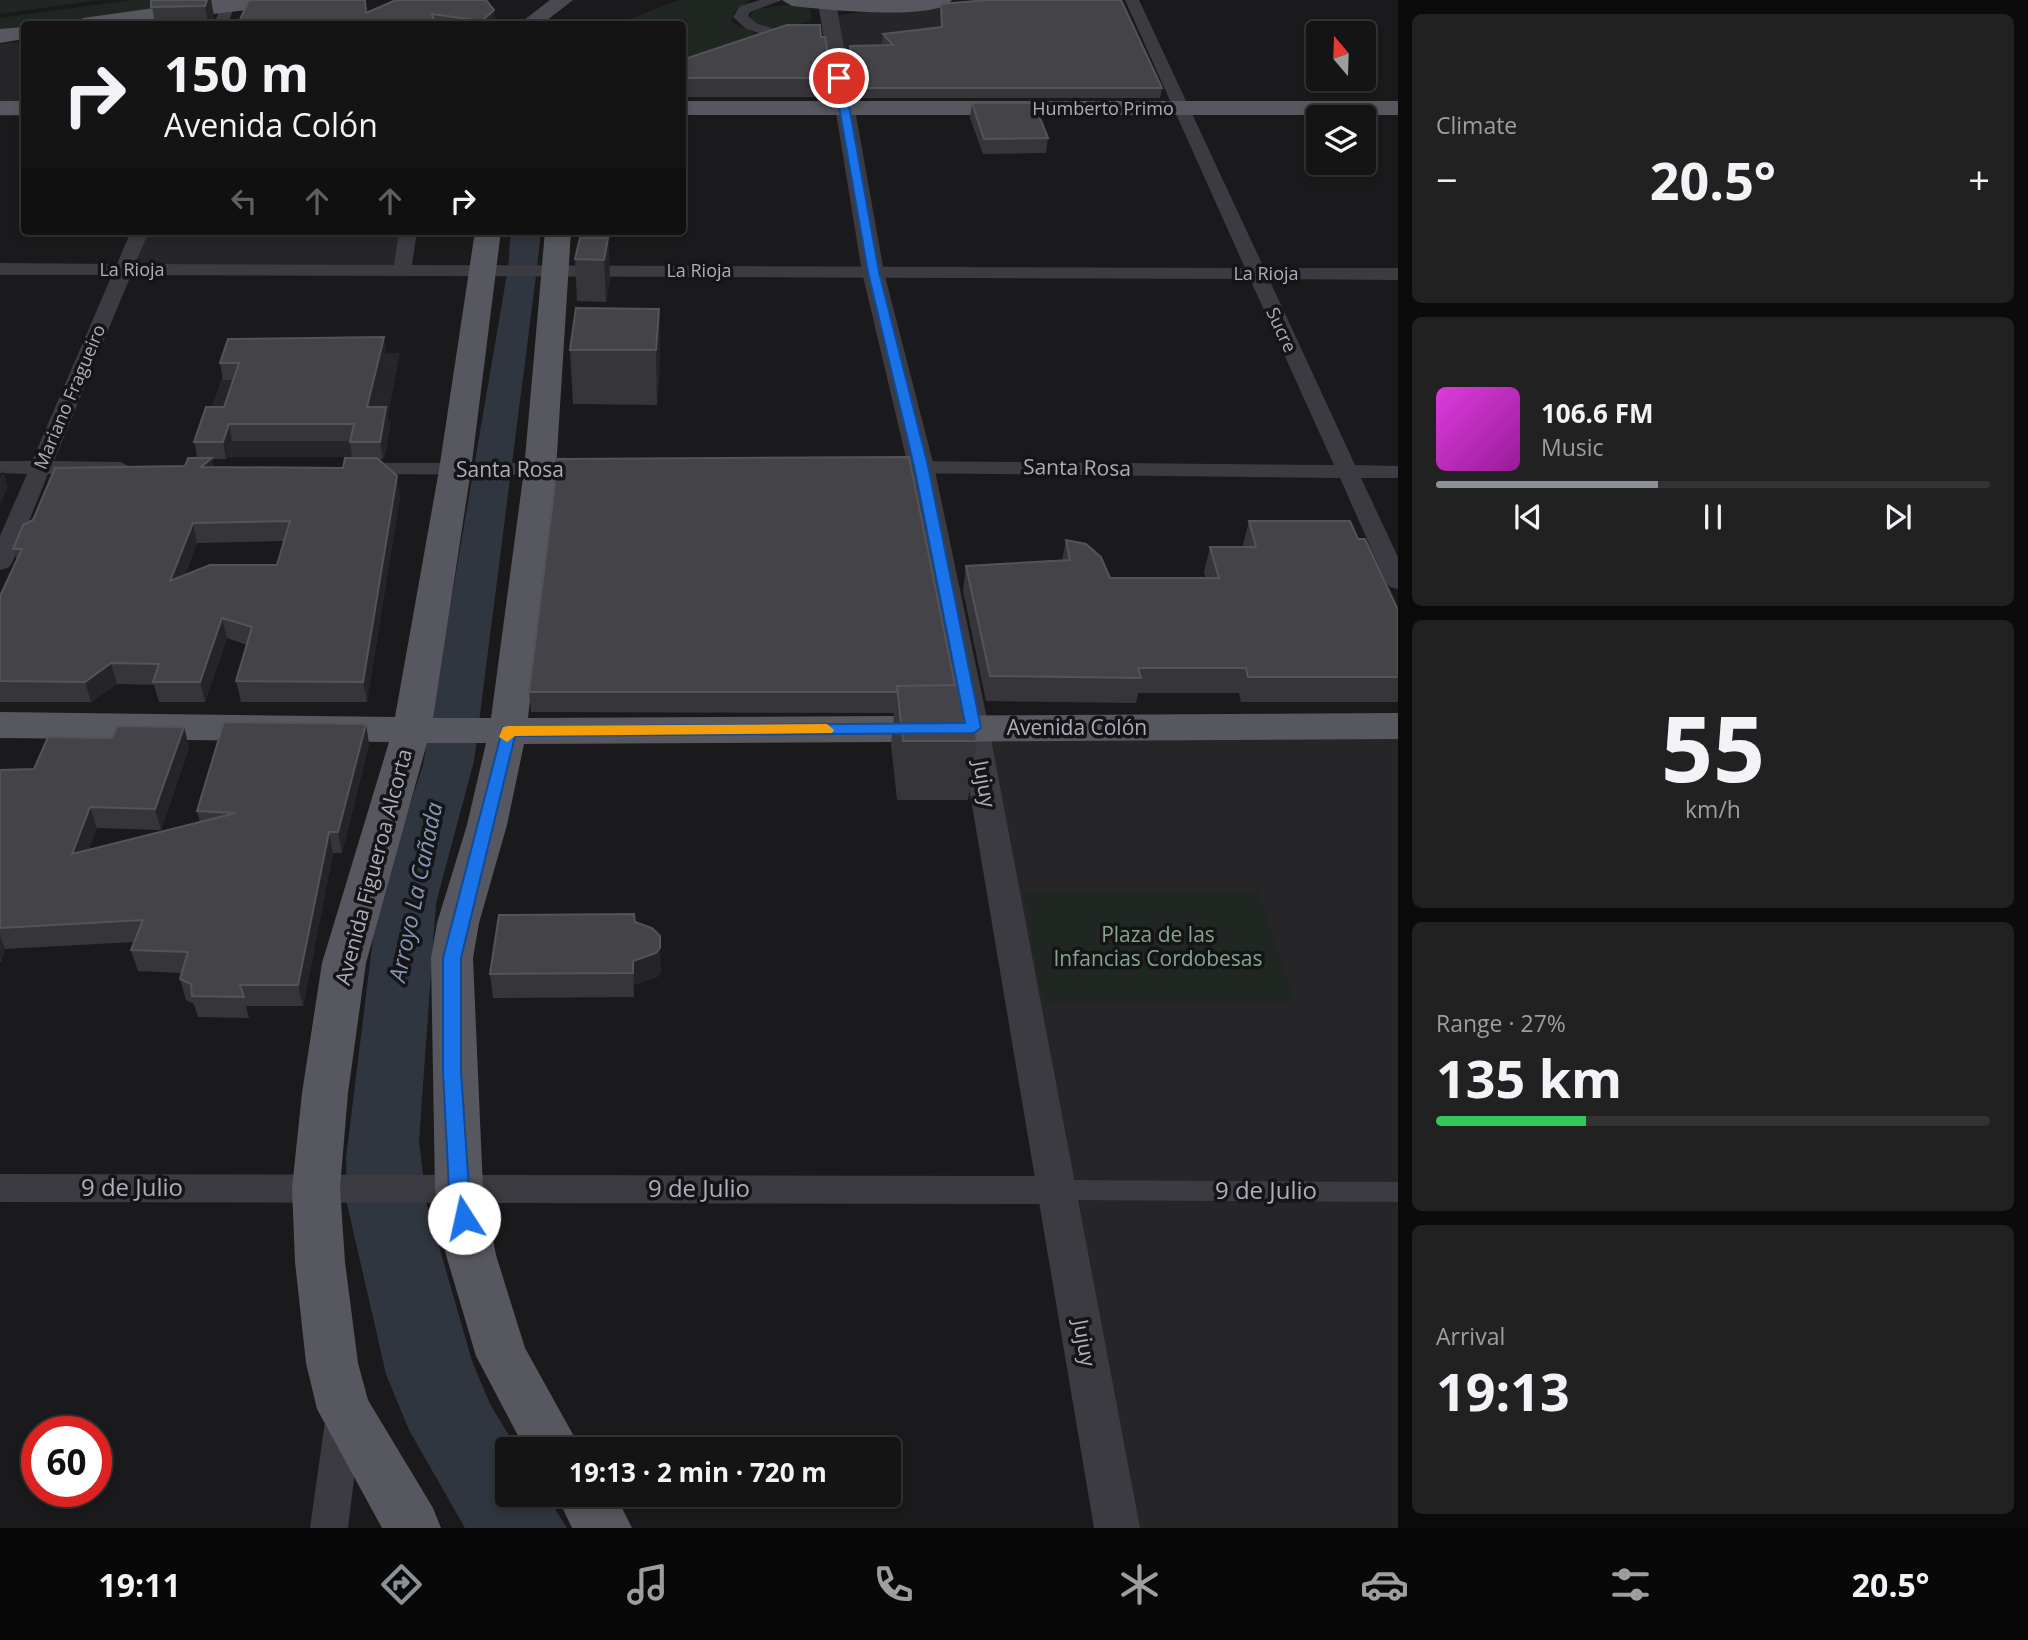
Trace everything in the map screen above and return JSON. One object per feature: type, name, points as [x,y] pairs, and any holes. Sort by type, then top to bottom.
[{"type":"main road","points":[[105,21],[228,4],[281,0]]},
{"type":"main road","points":[[533,21],[563,0]]},
{"type":"main road","points":[[792,0],[828,7],[883,8],[942,0]]},
{"type":"main road","points":[[0,36],[21,33]]},
{"type":"main road","points":[[0,108],[21,108]]},
{"type":"main road","name":"Humberto Primo","points":[[686,108],[845,109],[1044,115],[1181,108],[1398,108]]},
{"type":"main road","name":"Avenida Figueroa Alcorta","points":[[413,1528],[344,1409],[332,1363],[320,1262],[316,1188],[325,1093],[344,963],[412,729],[455,470],[488,235]]},
{"type":"main road","points":[[547,1437],[502,1356],[471,1255],[459,1189],[452,1072],[452,958],[508,731],[540,470],[558,235]]},
{"type":"main road","name":"Avenida Colón","points":[[0,725],[508,731],[1398,726]]},
{"type":"main road","points":[[591,1507],[604,1528]]},
{"type":"street","points":[[775,0],[748,7],[740,17],[751,26],[794,32]]},
{"type":"street","name":"Sucre","points":[[1132,0],[1398,582]]},
{"type":"street","points":[[222,21],[228,4]]},
{"type":"street","points":[[757,44],[794,32],[828,7]]},
{"type":"street","name":"Jujuy","points":[[828,7],[873,272],[921,466],[974,728],[1117,1528]]},
{"type":"street","name":"Mariano Fragueiro","points":[[0,563],[138,235]]},
{"type":"street","points":[[402,270],[407,235]]},
{"type":"street","name":"La Rioja","points":[[0,269],[873,272],[1050,269],[1398,274]]},
{"type":"street","points":[[0,467],[137,468]]},
{"type":"street","name":"Santa Rosa","points":[[880,467],[1398,472]]},
{"type":"street","name":"Santa Rosa","points":[[331,469],[608,469]]},
{"type":"street","name":"9 de Julio","points":[[0,1188],[1398,1192]]},
{"type":"street","points":[[329,1528],[344,1409]]},
{"type":"shaded area","points":[[981,0],[1043,0],[895,79],[839,78],[838,15]]},
{"type":"shaded area","points":[[21,41],[21,116],[0,116],[0,44]]},
{"type":"shaded area","points":[[143,235],[399,235],[394,265],[134,265]]},
{"type":"shaded area","points":[[400,353],[387,421],[391,422],[385,457],[195,457],[230,354]]},
{"type":"shaded area","points":[[974,728],[1398,729],[1398,1528],[1117,1528]]},
{"type":"green space","points":[[0,0],[100,0],[0,14]]},
{"type":"green space","points":[[132,0],[281,0],[89,21],[21,21],[21,33],[0,36],[0,18]]},
{"type":"green space","points":[[679,0],[750,0],[733,13],[732,22],[762,37],[686,58],[686,21],[625,21]]},
{"type":"green space","points":[[796,4],[809,6],[812,20],[777,32],[749,19],[752,12],[758,9]]},
{"type":"green space","name":"Plaza de las Infancias Cordobesas","points":[[1259,891],[1294,1002],[1043,1003],[1023,892]]},
{"type":"water","name":"Arroyo La Cañada","points":[[511,235],[541,235],[474,761],[436,903],[419,1141],[426,1201],[472,1361],[490,1404],[510,1437],[495,1437],[495,1507],[554,1507],[567,1528],[465,1528],[409,1430],[386,1374],[347,1204],[346,1158],[377,906],[423,765],[508,268]]},
{"type":"building","points":[[151,0],[207,0],[205,6],[151,7]]},
{"type":"building","points":[[249,0],[365,0],[366,13],[396,0],[486,0],[494,10],[482,21],[432,14],[434,21],[239,21]]},
{"type":"building","points":[[988,0],[1121,0],[1162,88],[857,88],[850,46],[893,45],[883,34],[942,27],[941,4]]},
{"type":"building","points":[[787,25],[820,25],[821,37],[825,37],[832,78],[686,78],[686,59]]},
{"type":"building","points":[[972,103],[1034,103],[1048,138],[984,139]]},
{"type":"building","points":[[580,238],[608,238],[604,260],[575,259]]},
{"type":"building","points":[[576,308],[659,309],[656,350],[570,350]]},
{"type":"building","points":[[384,337],[367,407],[386,407],[380,442],[350,442],[354,424],[229,424],[223,442],[194,442],[206,407],[224,407],[239,363],[220,363],[228,339]]},
{"type":"building","points":[[909,457],[955,685],[897,686],[897,692],[529,692],[558,459]]},
{"type":"building","points":[[188,458],[212,458],[201,467],[343,468],[345,458],[377,458],[397,476],[363,682],[236,681],[252,627],[222,618],[200,682],[153,682],[159,664],[111,663],[85,682],[0,681],[0,596],[22,549],[13,549],[23,525],[33,520],[55,468],[185,466]],"holes":[[[290,521],[277,565],[210,565],[170,581],[193,523]]]},
{"type":"building","points":[[1249,521],[1350,521],[1358,539],[1365,539],[1398,610],[1398,677],[1248,677],[1246,668],[1138,668],[1141,678],[990,676],[966,566],[1070,560],[1066,540],[1086,544],[1101,557],[1110,578],[1219,578],[1210,547],[1256,547]]},
{"type":"building","points":[[967,685],[977,741],[903,741],[897,686]]},
{"type":"building","points":[[224,722],[366,724],[338,832],[329,832],[298,985],[240,985],[244,997],[192,996],[191,984],[180,979],[188,952],[131,950],[143,920],[0,928],[0,770],[34,769],[48,737],[112,738],[117,726],[184,727],[155,809],[90,807],[72,854],[236,813],[197,811]]},
{"type":"building","points":[[634,914],[635,922],[652,928],[660,936],[660,948],[656,953],[633,961],[633,973],[490,974],[499,915]]},
{"type":"slow traffic","points":[[507,737],[508,731],[827,730]]},
{"type":"route","points":[[464,1218],[459,1189],[452,1072],[452,958],[458,923],[487,825],[508,731],[974,728],[921,466],[873,272],[839,78]]}]
